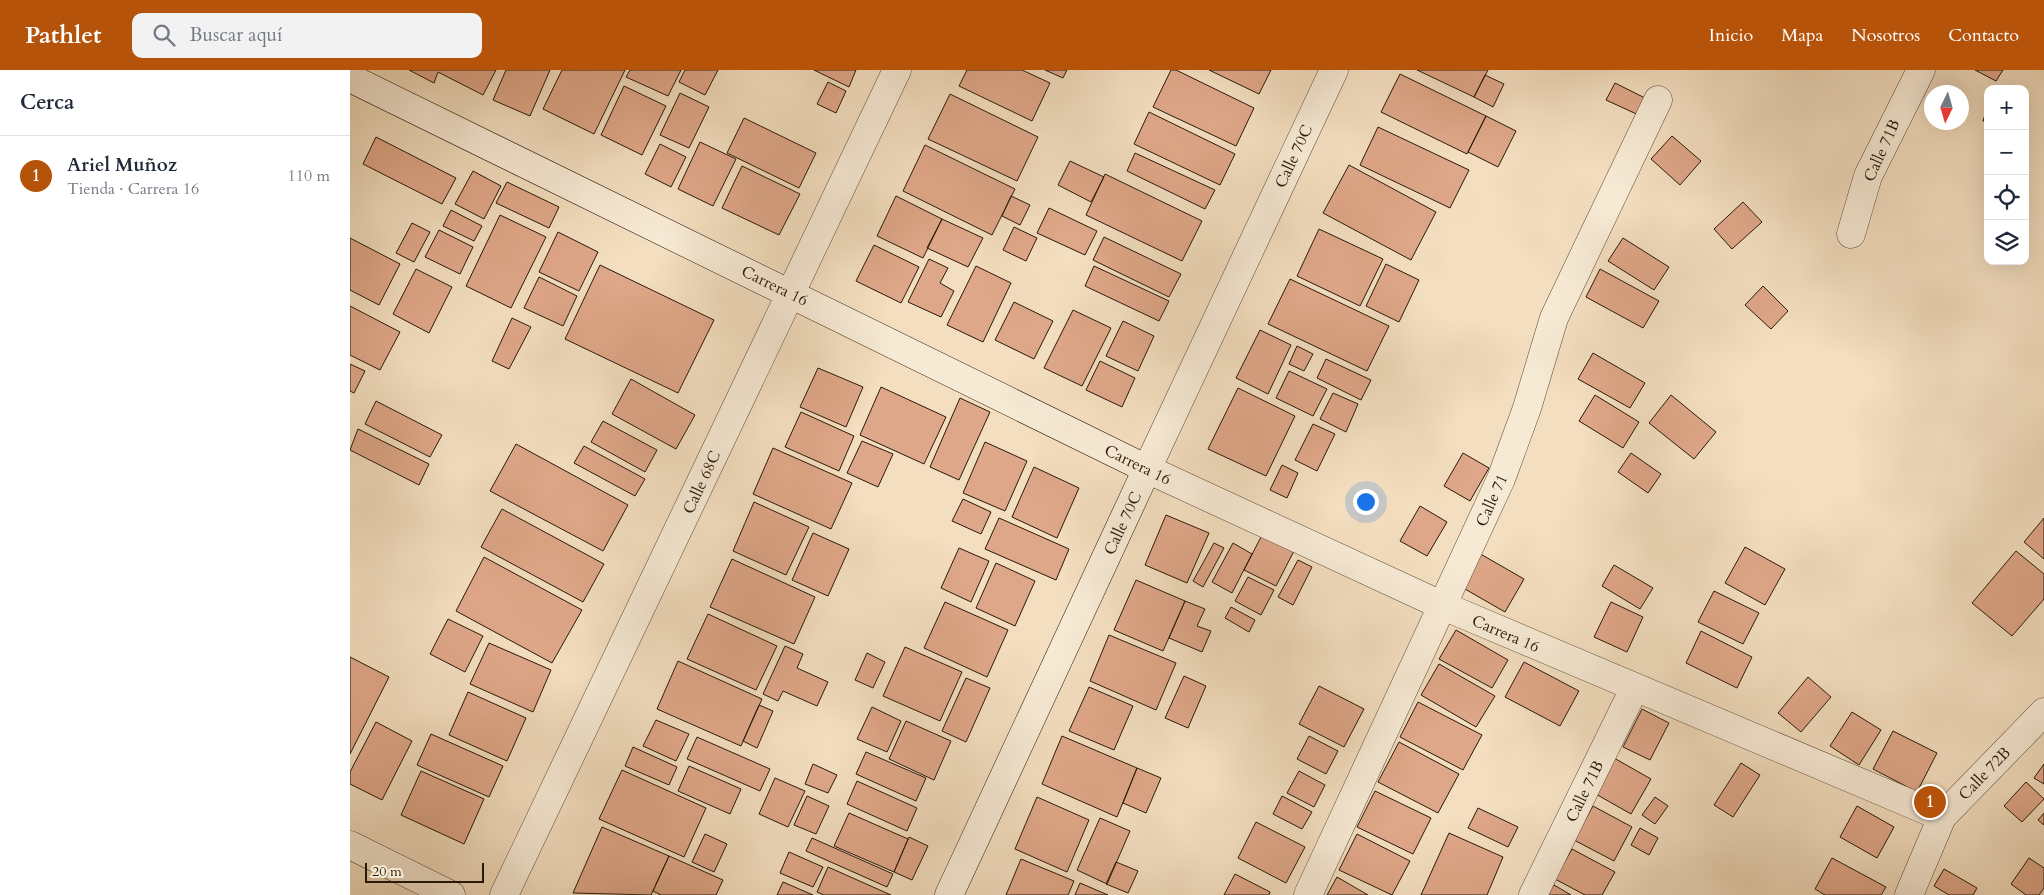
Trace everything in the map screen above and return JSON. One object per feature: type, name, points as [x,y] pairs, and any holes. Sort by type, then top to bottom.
[{"type":"street","name":"Calle 68C","points":[[504,895],[897,70]]},
{"type":"street","name":"Calle 70C","points":[[949,895],[1334,70]]},
{"type":"street","name":"Calle 71B","points":[[1851,234],[1868,176],[1921,70]]},
{"type":"street","name":"Carrera 16","points":[[350,78],[1147,469],[1441,605],[1942,816]]},
{"type":"street","name":"Calle 71","points":[[1308,895],[1501,479],[1527,408],[1554,318],[1658,100]]},
{"type":"street","name":"Calle 71B","points":[[1533,895],[1635,687]]},
{"type":"street","name":"Calle 72B","points":[[1909,895],[1942,816],[2044,712]]},
{"type":"street","points":[[350,845],[451,895]]},
{"type":"building","points":[[409,70],[496,70],[483,95],[438,72],[434,83]]},
{"type":"building","points":[[506,70],[550,70],[530,116],[493,100]]},
{"type":"building","points":[[562,70],[625,70],[594,134],[543,109]]},
{"type":"building","points":[[630,70],[681,70],[668,96],[626,77]]},
{"type":"building","points":[[685,70],[718,70],[705,95],[679,82]]},
{"type":"building","points":[[814,70],[856,70],[849,87]]},
{"type":"building","points":[[967,70],[1022,70],[1050,83],[1032,121],[959,86]]},
{"type":"building","points":[[1045,70],[1067,70],[1063,78]]},
{"type":"building","points":[[1171,70],[1176,70],[1254,108],[1236,146],[1153,107]]},
{"type":"building","points":[[1209,70],[1271,70],[1259,94]]},
{"type":"building","points":[[1417,70],[1488,70],[1474,97]]},
{"type":"building","points":[[1975,70],[2003,70],[1996,81]]},
{"type":"building","points":[[1400,74],[1486,116],[1467,154],[1381,112]]},
{"type":"building","points":[[1485,75],[1504,84],[1493,107],[1474,97]]},
{"type":"building","points":[[828,82],[846,91],[836,113],[817,104]]},
{"type":"building","points":[[1615,83],[1651,101],[1643,117],[1606,100]]},
{"type":"building","points":[[624,86],[666,106],[642,155],[601,135]]},
{"type":"building","points":[[680,93],[709,107],[689,148],[660,135]]},
{"type":"building","points":[[950,94],[1038,137],[1017,181],[928,139]]},
{"type":"building","points":[[1149,112],[1235,154],[1220,185],[1134,144]]},
{"type":"building","points":[[1486,116],[1516,131],[1498,167],[1468,152]]},
{"type":"building","points":[[744,118],[816,153],[799,188],[727,153]]},
{"type":"building","points":[[1378,127],[1469,170],[1450,208],[1360,165]]},
{"type":"building","points":[[1672,136],[1701,161],[1680,185],[1651,159]]},
{"type":"building","points":[[376,137],[456,178],[442,204],[363,164]]},
{"type":"building","points":[[700,142],[736,159],[713,206],[678,189]]},
{"type":"building","points":[[660,144],[686,157],[671,187],[645,174]]},
{"type":"building","points":[[925,145],[1015,189],[992,235],[903,191]]},
{"type":"building","points":[[1135,153],[1215,190],[1205,209],[1127,171]]},
{"type":"building","points":[[1070,161],[1104,177],[1091,202],[1058,185]]},
{"type":"building","points":[[1349,165],[1436,212],[1411,260],[1323,213]]},
{"type":"building","points":[[742,166],[800,194],[779,235],[722,208]]},
{"type":"building","points":[[473,171],[501,186],[484,219],[455,204]]},
{"type":"building","points":[[1105,174],[1202,221],[1182,261],[1086,215]]},
{"type":"building","points":[[507,182],[559,207],[549,228],[496,203]]},
{"type":"building","points":[[896,196],[942,219],[923,258],[877,236]]},
{"type":"building","points":[[1011,196],[1030,205],[1020,225],[1002,216]]},
{"type":"building","points":[[1743,202],[1762,222],[1732,249],[1714,229]]},
{"type":"building","points":[[1049,208],[1097,231],[1085,255],[1037,233]]},
{"type":"building","points":[[451,210],[482,226],[474,241],[443,226]]},
{"type":"building","points":[[500,215],[546,237],[511,308],[466,286]]},
{"type":"building","points":[[942,219],[983,238],[968,267],[927,248]]},
{"type":"building","points":[[412,223],[430,232],[414,262],[396,253]]},
{"type":"building","points":[[1014,227],[1037,238],[1026,261],[1003,250]]},
{"type":"building","points":[[1319,229],[1383,259],[1360,306],[1297,276]]},
{"type":"building","points":[[439,230],[473,247],[460,274],[425,257]]},
{"type":"building","points":[[558,232],[598,252],[579,291],[539,272]]},
{"type":"building","points":[[1104,237],[1181,274],[1169,297],[1093,260]]},
{"type":"building","points":[[350,238],[400,264],[379,305],[350,290]]},
{"type":"building","points":[[1623,238],[1669,267],[1654,290],[1608,261]]},
{"type":"building","points":[[874,245],[919,267],[901,303],[856,281]]},
{"type":"building","points":[[929,259],[948,268],[940,283],[954,291],[941,317],[908,302]]},
{"type":"building","points":[[1386,264],[1419,280],[1399,322],[1366,306]]},
{"type":"building","points":[[600,265],[714,320],[678,393],[565,339]]},
{"type":"building","points":[[976,266],[1011,283],[983,342],[947,325]]},
{"type":"building","points":[[1094,266],[1169,301],[1159,321],[1085,286]]},
{"type":"building","points":[[416,269],[452,287],[429,333],[393,314]]},
{"type":"building","points":[[1600,269],[1659,301],[1643,328],[1586,297]]},
{"type":"building","points":[[539,277],[577,296],[563,326],[524,308]]},
{"type":"building","points":[[1290,279],[1389,326],[1367,371],[1268,324]]},
{"type":"building","points":[[1763,286],[1788,311],[1771,329],[1745,305]]},
{"type":"building","points":[[1014,302],[1053,321],[1034,359],[995,340]]},
{"type":"building","points":[[350,306],[400,332],[380,370],[350,355]]},
{"type":"building","points":[[1073,310],[1111,328],[1082,386],[1044,368]]},
{"type":"building","points":[[512,318],[531,327],[509,369],[492,361]]},
{"type":"building","points":[[1123,321],[1154,336],[1138,371],[1106,356]]},
{"type":"building","points":[[1260,330],[1291,345],[1268,394],[1236,378]]},
{"type":"building","points":[[1297,346],[1313,354],[1304,371],[1289,364]]},
{"type":"building","points":[[1593,353],[1645,383],[1630,408],[1578,379]]},
{"type":"building","points":[[1326,359],[1371,380],[1361,400],[1317,378]]},
{"type":"building","points":[[1100,361],[1135,378],[1122,407],[1086,390]]},
{"type":"building","points":[[350,364],[365,371],[354,393],[350,391]]},
{"type":"building","points":[[818,368],[863,387],[846,427],[800,407]]},
{"type":"building","points":[[1289,371],[1327,389],[1313,416],[1276,398]]},
{"type":"building","points":[[631,379],[695,415],[676,449],[612,414]]},
{"type":"building","points":[[881,387],[946,417],[924,464],[860,435]]},
{"type":"building","points":[[1238,388],[1295,416],[1266,476],[1208,449]]},
{"type":"building","points":[[1333,393],[1358,404],[1346,432],[1320,419]]},
{"type":"building","points":[[1595,395],[1639,422],[1623,448],[1579,421]]},
{"type":"building","points":[[1671,395],[1716,432],[1694,459],[1649,423]]},
{"type":"building","points":[[960,398],[990,412],[959,480],[930,467]]},
{"type":"building","points":[[376,401],[442,435],[430,457],[365,424]]},
{"type":"building","points":[[801,412],[854,436],[839,471],[785,447]]},
{"type":"building","points":[[603,421],[657,450],[645,472],[591,442]]},
{"type":"building","points":[[1313,424],[1335,434],[1317,471],[1295,460]]},
{"type":"building","points":[[358,429],[429,464],[419,485],[350,450]]},
{"type":"building","points":[[862,441],[893,454],[878,487],[847,473]]},
{"type":"building","points":[[985,442],[1027,461],[1005,511],[963,493]]},
{"type":"building","points":[[516,444],[628,505],[603,551],[490,491]]},
{"type":"building","points":[[584,446],[645,479],[635,496],[574,463]]},
{"type":"building","points":[[773,448],[852,483],[831,529],[753,494]]},
{"type":"building","points":[[1463,453],[1489,468],[1470,501],[1444,486]]},
{"type":"building","points":[[1631,453],[1661,474],[1648,493],[1618,472]]},
{"type":"building","points":[[1282,465],[1298,473],[1287,498],[1270,490]]},
{"type":"building","points":[[1034,467],[1079,488],[1057,538],[1012,517]]},
{"type":"building","points":[[963,499],[991,512],[981,534],[952,521]]},
{"type":"building","points":[[754,502],[809,527],[786,575],[733,551]]},
{"type":"building","points":[[1420,506],[1447,522],[1427,556],[1400,541]]},
{"type":"building","points":[[502,509],[604,564],[583,602],[481,547]]},
{"type":"building","points":[[1166,515],[1209,533],[1187,583],[1145,565]]},
{"type":"building","points":[[999,518],[1069,549],[1056,580],[985,549]]},
{"type":"building","points":[[2044,518],[2044,559],[2024,542]]},
{"type":"building","points":[[813,533],[849,549],[828,596],[792,580]]},
{"type":"building","points":[[1263,533],[1295,549],[1276,586],[1244,570]]},
{"type":"building","points":[[1214,543],[1224,548],[1203,587],[1193,581]]},
{"type":"building","points":[[1233,543],[1252,554],[1232,593],[1212,582]]},
{"type":"building","points":[[1745,547],[1785,569],[1765,605],[1725,583]]},
{"type":"building","points":[[959,548],[989,561],[971,602],[941,588]]},
{"type":"building","points":[[2016,551],[2044,574],[2044,599],[2012,636],[1972,603]]},
{"type":"building","points":[[1477,552],[1524,579],[1505,612],[1458,585]]},
{"type":"building","points":[[484,557],[582,610],[552,663],[456,611]]},
{"type":"building","points":[[732,559],[815,597],[794,644],[710,607]]},
{"type":"building","points":[[1298,560],[1312,567],[1293,605],[1278,597]]},
{"type":"building","points":[[996,563],[1035,581],[1015,626],[976,608]]},
{"type":"building","points":[[1614,565],[1653,588],[1640,609],[1602,586]]},
{"type":"building","points":[[1248,577],[1274,590],[1261,615],[1235,601]]},
{"type":"building","points":[[1136,580],[1185,601],[1163,651],[1114,630]]},
{"type":"building","points":[[1714,591],[1759,613],[1743,644],[1698,622]]},
{"type":"building","points":[[1185,601],[1205,609],[1197,626],[1211,631],[1202,652],[1169,638]]},
{"type":"building","points":[[945,602],[1008,630],[987,677],[924,648]]},
{"type":"building","points":[[1611,602],[1643,617],[1627,652],[1594,637]]},
{"type":"building","points":[[1231,607],[1255,620],[1249,632],[1225,618]]},
{"type":"building","points":[[708,614],[777,646],[756,690],[687,659]]},
{"type":"building","points":[[448,619],[483,636],[465,672],[430,654]]},
{"type":"building","points":[[1456,630],[1508,660],[1492,688],[1439,659]]},
{"type":"building","points":[[1701,631],[1752,657],[1737,688],[1686,663]]},
{"type":"building","points":[[1109,635],[1176,663],[1156,710],[1090,681]]},
{"type":"building","points":[[489,643],[551,670],[533,712],[470,684]]},
{"type":"building","points":[[785,646],[803,654],[797,668],[828,682],[817,706],[783,691],[778,701],[763,694]]},
{"type":"building","points":[[905,647],[962,672],[940,721],[883,696]]},
{"type":"building","points":[[867,653],[885,662],[873,688],[855,680]]},
{"type":"building","points":[[350,657],[389,677],[350,754]]},
{"type":"building","points":[[678,661],[762,699],[741,746],[657,709]]},
{"type":"building","points":[[1524,662],[1579,691],[1560,726],[1505,697]]},
{"type":"building","points":[[1439,664],[1495,696],[1476,727],[1421,695]]},
{"type":"building","points":[[1184,676],[1206,686],[1188,728],[1165,718]]},
{"type":"building","points":[[1808,677],[1831,697],[1801,732],[1778,713]]},
{"type":"building","points":[[966,678],[990,688],[966,742],[942,731]]},
{"type":"building","points":[[1319,686],[1364,709],[1344,747],[1299,724]]},
{"type":"building","points":[[1089,687],[1133,706],[1114,750],[1069,731]]},
{"type":"building","points":[[468,692],[526,718],[507,761],[449,735]]},
{"type":"building","points":[[1418,702],[1482,735],[1463,770],[1400,737]]},
{"type":"building","points":[[759,705],[773,711],[757,748],[743,741]]},
{"type":"building","points":[[872,707],[901,721],[887,752],[857,739]]},
{"type":"building","points":[[1642,709],[1669,723],[1650,760],[1623,747]]},
{"type":"building","points":[[1852,712],[1881,730],[1859,765],[1830,746]]},
{"type":"building","points":[[656,720],[689,734],[676,761],[643,746]]},
{"type":"building","points":[[906,721],[951,741],[934,780],[889,759]]},
{"type":"building","points":[[376,722],[412,741],[382,800],[350,784],[350,772]]},
{"type":"building","points":[[1893,731],[1937,753],[1917,792],[1873,769]]},
{"type":"building","points":[[431,734],[503,766],[489,797],[417,765]]},
{"type":"building","points":[[1062,736],[1137,768],[1117,817],[1042,784]]},
{"type":"building","points":[[1309,736],[1338,751],[1326,774],[1297,759]]},
{"type":"building","points":[[697,737],[770,769],[760,791],[687,759]]},
{"type":"building","points":[[1399,742],[1459,774],[1438,813],[1378,782]]},
{"type":"building","points":[[633,747],[677,767],[669,785],[625,766]]},
{"type":"building","points":[[866,752],[926,778],[916,801],[856,774]]},
{"type":"building","points":[[1614,758],[1651,779],[1631,814],[1594,793]]},
{"type":"building","points":[[1741,763],[1760,775],[1733,817],[1714,805]]},
{"type":"building","points":[[813,764],[837,775],[828,793],[805,784]]},
{"type":"building","points":[[2044,764],[2044,784],[2034,778]]},
{"type":"building","points":[[689,766],[741,789],[730,814],[678,791]]},
{"type":"building","points":[[1137,768],[1161,778],[1146,813],[1123,803]]},
{"type":"building","points":[[622,770],[706,808],[684,857],[599,819]]},
{"type":"building","points":[[421,771],[484,799],[464,844],[401,815]]},
{"type":"building","points":[[1299,771],[1325,785],[1314,807],[1287,793]]},
{"type":"building","points":[[775,778],[805,791],[788,827],[759,814]]},
{"type":"building","points":[[857,781],[917,808],[907,831],[847,804]]},
{"type":"building","points":[[2026,782],[2044,799],[2022,822],[2004,806]]},
{"type":"building","points":[[1375,791],[1431,818],[1413,854],[1357,827]]},
{"type":"building","points":[[807,796],[829,806],[816,834],[794,825]]},
{"type":"building","points":[[1282,796],[1312,812],[1302,829],[1273,814]]},
{"type":"building","points":[[1037,797],[1089,820],[1067,872],[1015,849]]},
{"type":"building","points":[[1655,797],[1668,806],[1655,824],[1642,815]]},
{"type":"building","points":[[1593,806],[1632,827],[1614,861],[1574,840]]},
{"type":"building","points":[[1857,806],[1894,827],[1877,858],[1840,837]]},
{"type":"building","points":[[1478,808],[1518,827],[1508,847],[1468,828]]},
{"type":"building","points":[[849,813],[908,839],[894,872],[834,846]]},
{"type":"building","points":[[2044,813],[2044,825],[2038,820]]},
{"type":"building","points":[[1100,818],[1130,831],[1107,884],[1077,870]]},
{"type":"building","points":[[1256,822],[1305,847],[1286,883],[1238,858]]},
{"type":"building","points":[[602,827],[669,856],[651,895],[573,893]]},
{"type":"building","points":[[1640,828],[1658,838],[1649,855],[1631,845]]},
{"type":"building","points":[[1449,833],[1503,857],[1487,895],[1421,895]]},
{"type":"building","points":[[705,834],[727,844],[714,872],[692,862]]},
{"type":"building","points":[[1357,834],[1410,861],[1392,895],[1339,870]]},
{"type":"building","points":[[909,837],[928,846],[912,880],[894,872]]},
{"type":"building","points":[[812,838],[893,874],[887,887],[806,851]]},
{"type":"building","points":[[1572,849],[1615,872],[1602,895],[1585,895],[1555,879]]},
{"type":"building","points":[[789,852],[823,867],[813,887],[780,873]]},
{"type":"building","points":[[669,856],[723,880],[716,895],[661,895],[653,891]]},
{"type":"building","points":[[1832,858],[1886,887],[1881,895],[1825,895],[1815,889]]},
{"type":"building","points":[[2029,858],[2044,868],[2044,888],[2039,895],[2026,895],[2011,884]]},
{"type":"building","points":[[1021,859],[1074,881],[1068,895],[1006,895]]},
{"type":"building","points":[[1116,862],[1138,871],[1128,893],[1106,884]]},
{"type":"building","points":[[828,867],[891,895],[824,895],[817,892]]},
{"type":"building","points":[[1944,869],[1977,888],[1973,895],[1949,895],[1934,886]]},
{"type":"building","points":[[1235,874],[1270,892],[1269,895],[1224,895]]},
{"type":"building","points":[[1337,877],[1368,895],[1327,895]]},
{"type":"building","points":[[783,882],[813,895],[777,895]]},
{"type":"building","points":[[1080,883],[1108,895],[1075,895]]},
{"type":"building","points":[[1554,885],[1571,895],[1547,895]]},
{"type":"place","name":"Ariel Muñoz","points":[[1930,802]]}]
